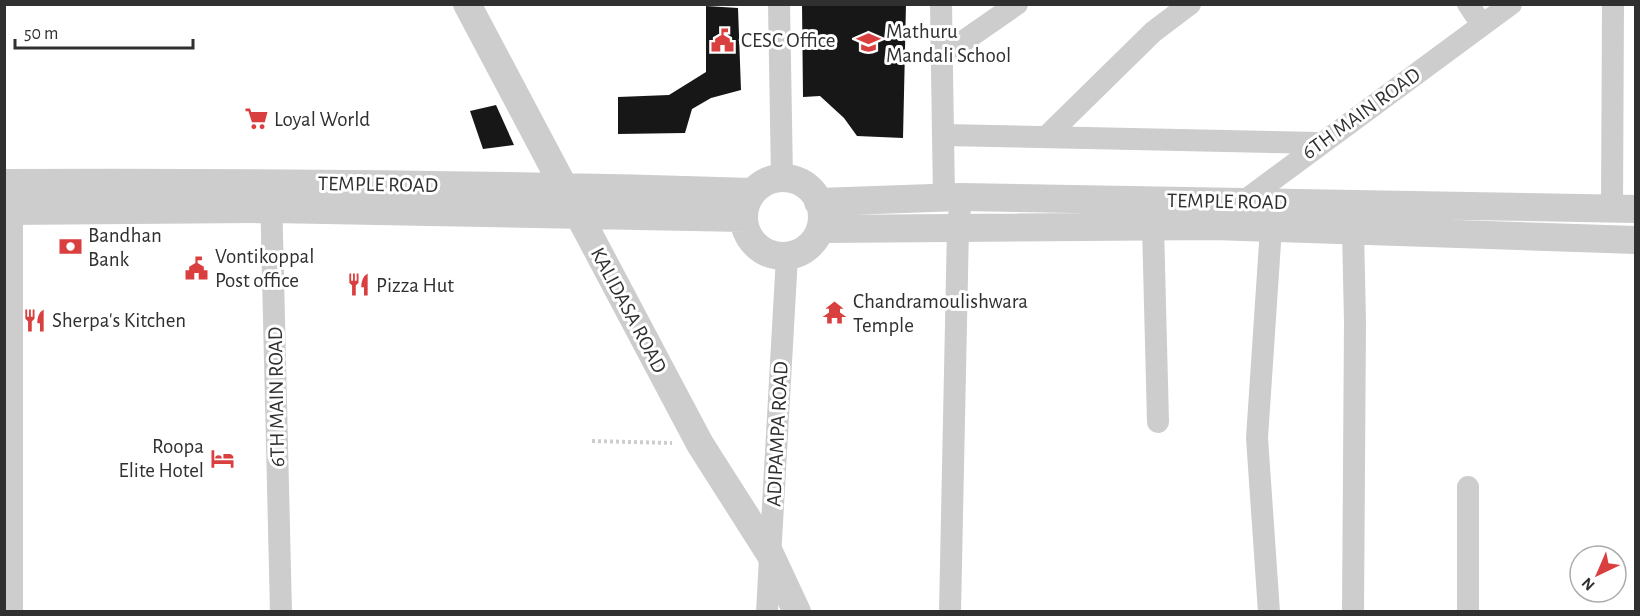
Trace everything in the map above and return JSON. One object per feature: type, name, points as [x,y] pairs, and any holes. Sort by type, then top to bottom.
[{"type":"street","name":"KALIDASA ROAD","points":[[467,4],[700,444],[770,554],[797,612]]},
{"type":"street","points":[[779,4],[782,178]]},
{"type":"street","points":[[941,4],[943,135],[958,227],[950,612]]},
{"type":"street","points":[[942,56],[1017,4]]},
{"type":"street","points":[[1046,137],[1153,32],[1190,4]]},
{"type":"street","points":[[1468,4],[1482,25]]},
{"type":"street","name":"6TH MAIN ROAD","points":[[1214,226],[1242,201],[1511,4]]},
{"type":"street","points":[[1613,4],[1624,209]]},
{"type":"street","points":[[943,135],[1321,142]]},
{"type":"street","points":[[782,178],[798,181],[809,188],[819,215],[817,237],[808,248],[796,255],[770,255],[749,239],[744,227],[748,205],[762,183],[782,178]]},
{"type":"street","name":"TEMPLE ROAD","points":[[8,197],[271,196],[563,186],[748,205]]},
{"type":"street","name":"TEMPLE ROAD","points":[[271,196],[579,215],[748,205]]},
{"type":"street","name":"6TH MAIN ROAD","points":[[271,196],[281,612]]},
{"type":"street","points":[[8,197],[12,612]]},
{"type":"street","name":"TEMPLE ROAD","points":[[819,215],[952,197],[1624,209]]},
{"type":"street","name":"TEMPLE ROAD","points":[[819,215],[958,227],[1214,226],[1635,240]]},
{"type":"street","points":[[1153,226],[1158,422]]},
{"type":"street","points":[[1269,612],[1257,438],[1271,228]]},
{"type":"street","points":[[1353,231],[1355,322],[1353,612]]},
{"type":"street","name":"ADIPAMPA ROAD","points":[[767,612],[787,256]]},
{"type":"street","points":[[1468,487],[1468,612]]},
{"type":"path","points":[[592,441],[700,444]]},
{"type":"building","points":[[802,4],[906,4],[903,138],[857,136],[844,118],[820,96],[803,97]]},
{"type":"building","name":"CESC Office","points":[[706,6],[738,8],[741,90],[711,98],[692,109],[685,133],[618,134],[618,97],[669,95],[706,72]]},
{"type":"building","points":[[496,105],[514,145],[483,149],[470,111]]},
{"type":"place","name":"CESC Office","points":[[723,40]]},
{"type":"place","name":"Mathuru Mandali School","points":[[868,43]]},
{"type":"place","name":"Loyal World","points":[[256,119]]},
{"type":"place","name":"Bandhan Bank","points":[[70,247]]},
{"type":"place","name":"Vontikoppal Post office","points":[[197,268]]},
{"type":"place","name":"Pizza Hut","points":[[358,285]]},
{"type":"place","name":"Chandramoulishwara Temple","points":[[835,313]]},
{"type":"place","name":"Sherpa's Kitchen","points":[[34,320]]},
{"type":"place","name":"Roopa Elite Hotel","points":[[222,458]]}]
